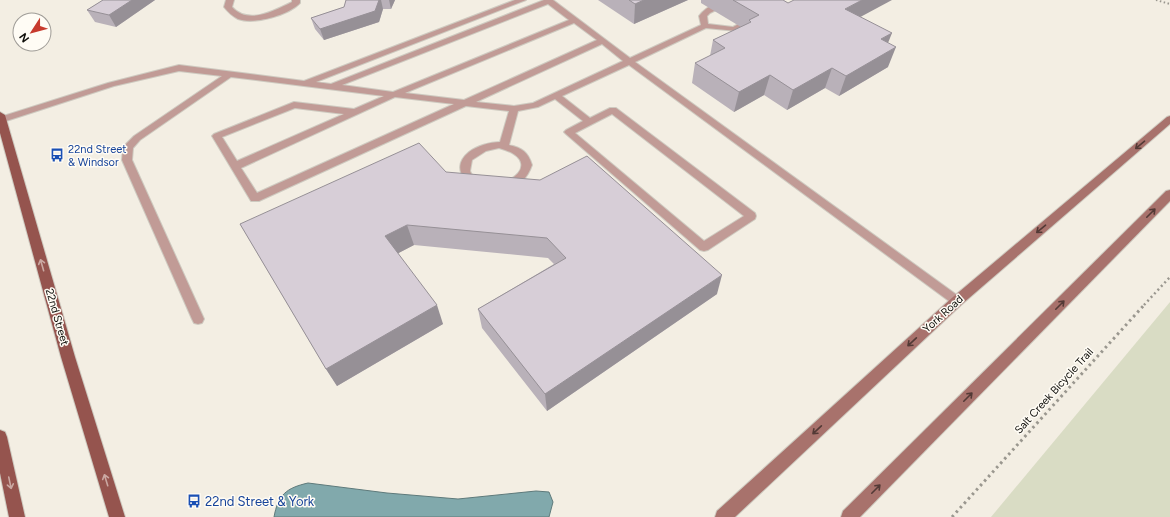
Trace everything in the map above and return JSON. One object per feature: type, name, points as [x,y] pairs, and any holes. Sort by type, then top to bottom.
[{"type":"main road","name":"22nd Street","points":[[0,118],[68,357],[117,517]]},
{"type":"main road","name":"York Road","points":[[723,517],[957,301],[1170,119]]},
{"type":"main road","points":[[849,517],[1170,194]]},
{"type":"main road","points":[[0,437],[17,517]]},
{"type":"street","points":[[230,0],[228,8],[231,13],[239,17],[251,19],[267,16],[284,10],[296,3],[296,0]]},
{"type":"lane","points":[[305,83],[522,0]]},
{"type":"lane","points":[[331,86],[549,0],[629,61],[957,301]]},
{"type":"lane","points":[[705,26],[703,16],[707,11],[732,0]]},
{"type":"lane","points":[[0,118],[136,77],[179,68],[514,109],[535,105],[705,26],[734,29],[768,12],[773,5],[773,0]]},
{"type":"lane","points":[[236,166],[395,94],[575,20]]},
{"type":"lane","points":[[356,112],[294,105],[217,136],[255,198],[602,41]]},
{"type":"lane","points":[[198,319],[129,166],[127,160],[128,147],[137,138],[230,74]]},
{"type":"lane","points":[[556,95],[590,122]]},
{"type":"lane","points":[[504,146],[514,109]]},
{"type":"lane","points":[[613,110],[751,216],[704,247],[569,132],[590,122],[613,110]]},
{"type":"lane","points":[[489,146],[504,146],[523,154],[527,161],[527,168],[524,175],[517,182],[508,186],[486,188],[469,180],[465,174],[465,167],[467,160],[472,154],[489,146]]},
{"type":"path","points":[[1156,0],[1170,4]]},
{"type":"path","name":"Salt Creek Bicycle Trail","points":[[952,517],[1170,277]]},
{"type":"green space","points":[[1170,302],[1170,517],[991,517]]},
{"type":"water","points":[[308,483],[387,493],[458,499],[536,491],[549,492],[553,502],[549,517],[274,517],[278,503],[284,494],[294,487]]},
{"type":"building","points":[[103,0],[132,0],[109,15],[87,10]]},
{"type":"building","points":[[346,0],[379,0],[375,11],[320,29],[311,18],[344,7]]},
{"type":"building","points":[[629,0],[644,0],[635,4]]},
{"type":"building","points":[[733,0],[783,0],[788,3],[794,0],[862,0],[845,9],[892,33],[881,39],[896,47],[846,76],[832,68],[793,90],[770,75],[739,92],[695,63],[725,48],[713,40],[751,22],[749,20],[759,15]]},
{"type":"building","points":[[419,143],[446,172],[540,180],[587,156],[722,275],[545,394],[478,309],[566,258],[547,238],[407,225],[385,236],[437,305],[326,369],[240,224]]},
{"type":"place","name":"22nd Street & Windsor","points":[[57,155]]},
{"type":"place","name":"22nd Street & York","points":[[194,501]]}]
